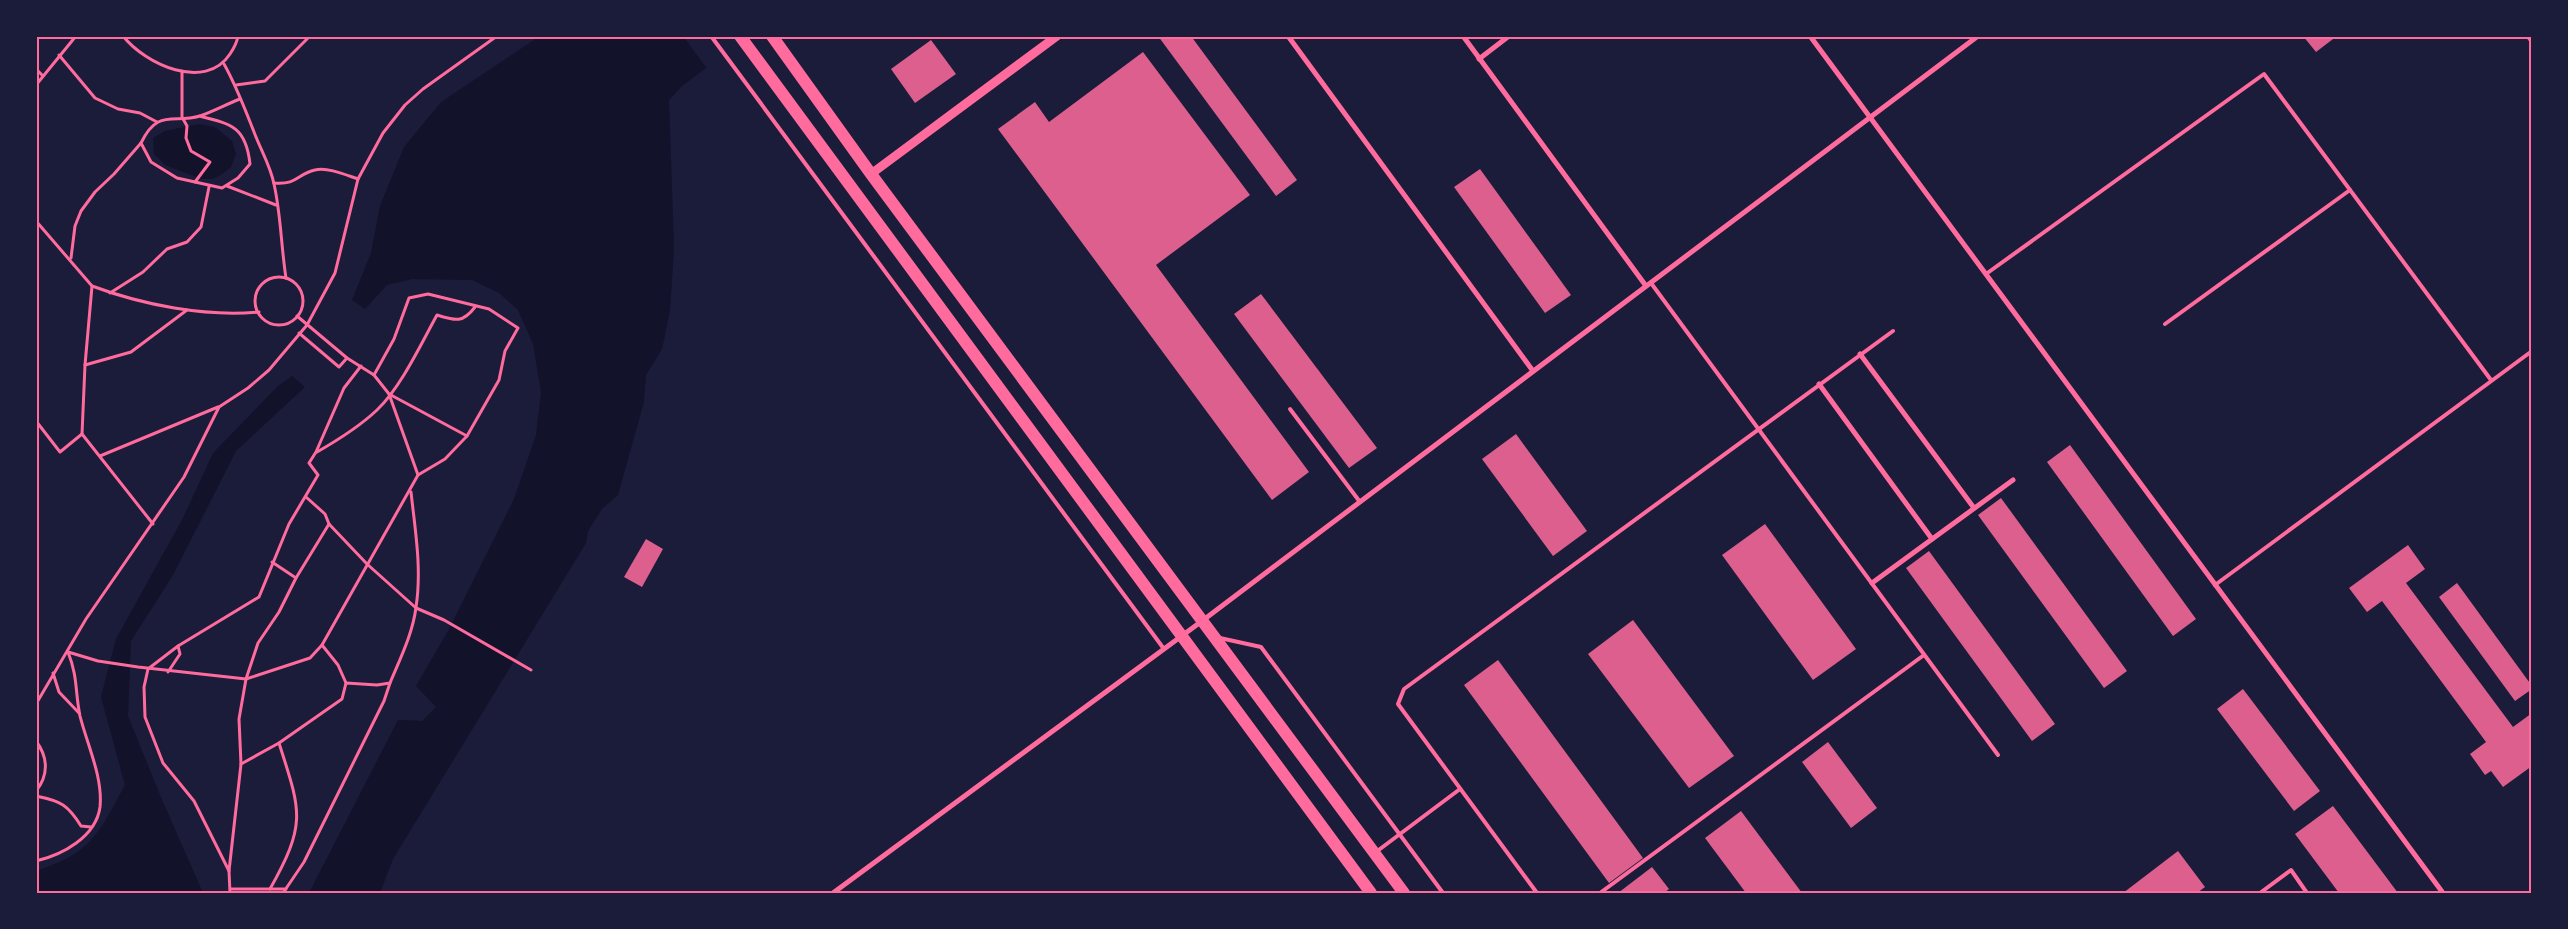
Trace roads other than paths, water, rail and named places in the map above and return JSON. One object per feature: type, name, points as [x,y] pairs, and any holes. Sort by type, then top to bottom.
[{"type":"main road","points":[[740,36],[1372,893]]},
{"type":"main road","points":[[772,36],[871,174],[1404,893]]},
{"type":"street","points":[[871,174],[1057,36]]},
{"type":"street","points":[[1288,36],[1533,371]]},
{"type":"street","points":[[1462,36],[1648,285]]},
{"type":"street","points":[[1479,59],[1509,36]]},
{"type":"street","points":[[1810,36],[2443,893]]},
{"type":"street","points":[[833,893],[1202,621],[1978,36]]},
{"type":"street","points":[[1860,354],[1974,508]]},
{"type":"street","points":[[1820,384],[1932,539]]},
{"type":"street","points":[[1872,583],[2013,480]]},
{"type":"lane","points":[[711,36],[1164,649]]},
{"type":"lane","points":[[1986,274],[2264,74],[2491,380]]},
{"type":"lane","points":[[2165,324],[2350,190]]},
{"type":"lane","points":[[1648,285],[1758,429],[1998,755]]},
{"type":"lane","points":[[1536,893],[1398,704],[1404,689],[1893,331]]},
{"type":"lane","points":[[2216,585],[2532,351]]},
{"type":"lane","points":[[1290,409],[1360,502]]},
{"type":"lane","points":[[1214,637],[1261,647],[1443,893]]},
{"type":"lane","points":[[1600,893],[1924,655]]},
{"type":"lane","points":[[1374,853],[1460,789]]},
{"type":"lane","points":[[2260,893],[2291,870],[2307,893]]}]
